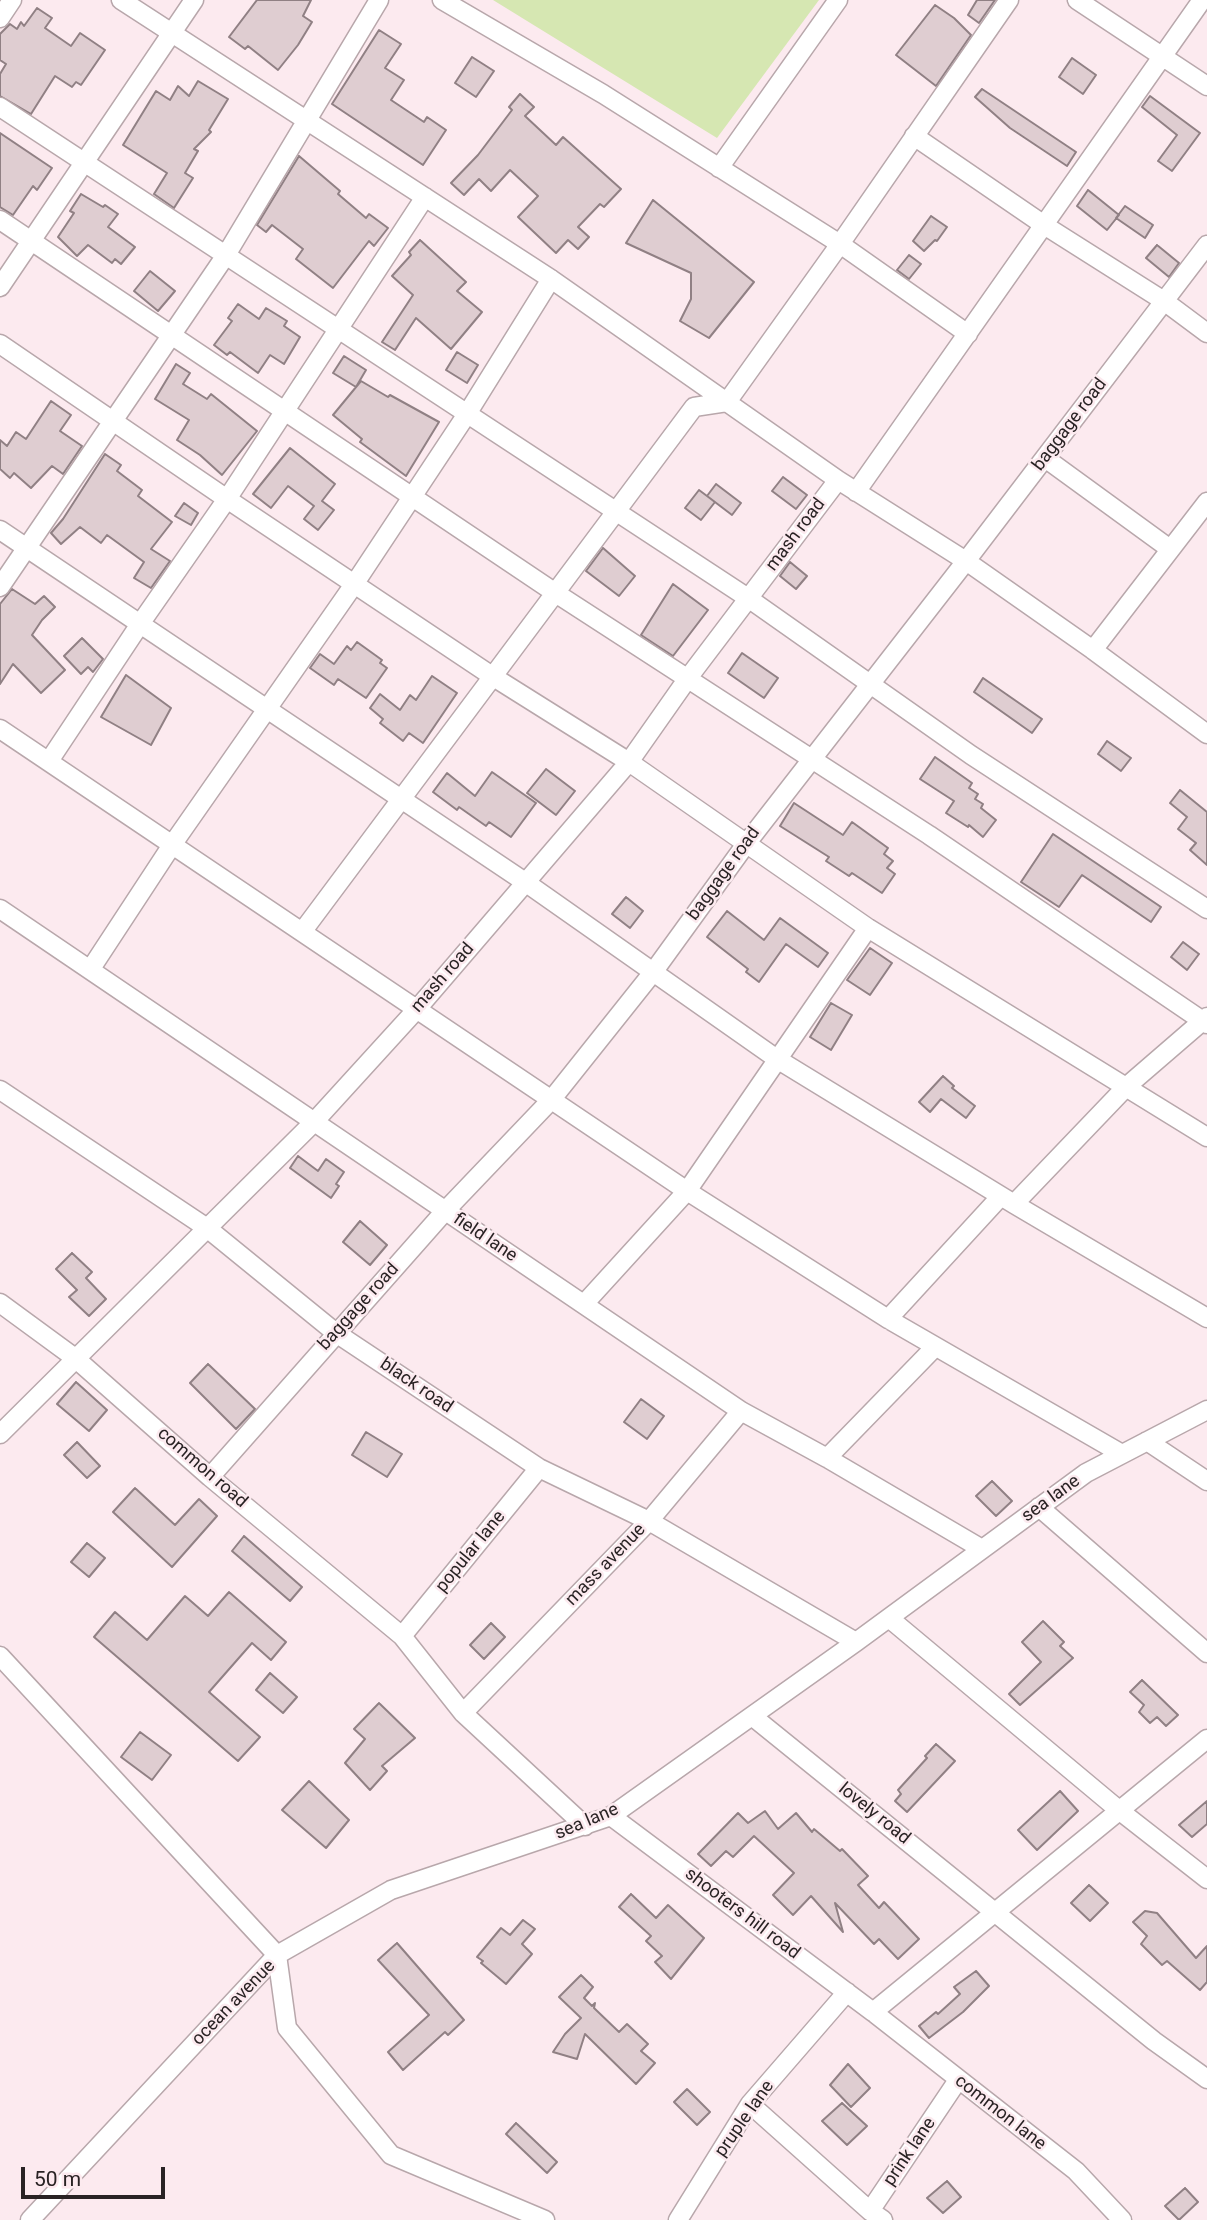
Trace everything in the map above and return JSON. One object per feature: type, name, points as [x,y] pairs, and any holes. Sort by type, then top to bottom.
[{"type":"street","points":[[0,18],[12,0]]},
{"type":"street","points":[[121,0],[551,279],[838,480],[966,561],[1207,734]]},
{"type":"street","points":[[0,287],[194,0]]},
{"type":"street","points":[[0,587],[226,255],[379,0]]},
{"type":"street","points":[[442,0],[603,94],[840,244],[968,334]]},
{"type":"street","points":[[719,168],[838,0]]},
{"type":"street","points":[[303,932],[694,407],[727,402],[1009,0]]},
{"type":"street","points":[[1077,0],[1207,86]]},
{"type":"street","points":[[856,492],[1202,0]]},
{"type":"street","points":[[0,107],[748,598],[971,755],[1207,909]]},
{"type":"street","points":[[914,136],[1207,332]]},
{"type":"street","points":[[49,761],[227,499],[425,197]]},
{"type":"street","points":[[0,220],[554,592],[929,835],[1206,1021],[1126,1087],[1007,1200],[888,1319]]},
{"type":"street","name":"baggage road","points":[[210,1476],[445,1211],[552,1099],[654,971],[746,844],[1207,245]]},
{"type":"street","points":[[90,970],[172,845],[355,583],[467,414],[551,279]]},
{"type":"street","points":[[0,344],[492,676],[629,762],[868,928],[1207,1137]]},
{"type":"street","points":[[1045,458],[1170,549]]},
{"type":"street","name":"mash road","points":[[0,1434],[314,1122],[417,1009],[629,762],[688,678],[838,480]]},
{"type":"street","points":[[1093,650],[1207,502]]},
{"type":"street","points":[[0,530],[525,882],[777,1059],[1007,1200],[1207,1318]]},
{"type":"street","points":[[0,729],[687,1191],[888,1319],[1122,1454]]},
{"type":"street","name":"field lane","points":[[0,909],[741,1411],[982,1549]]},
{"type":"street","points":[[584,1304],[687,1191],[868,928]]},
{"type":"street","name":"black road","points":[[0,1090],[207,1228],[336,1333],[539,1468],[649,1521],[856,1642]]},
{"type":"street","name":"common road","points":[[0,1303],[75,1358],[210,1476],[402,1636],[463,1713],[585,1826]]},
{"type":"street","points":[[827,1458],[935,1347]]},
{"type":"street","name":"sea lane","points":[[277,1955],[391,1890],[611,1816],[890,1618],[1086,1473],[1207,1410]]},
{"type":"street","name":"mass avenue","points":[[463,1713],[649,1521],[741,1411]]},
{"type":"street","points":[[1147,1441],[1207,1480]]},
{"type":"street","name":"popular lane","points":[[402,1636],[539,1468]]},
{"type":"street","points":[[1040,1507],[1207,1653]]},
{"type":"street","points":[[890,1618],[1120,1811],[1207,1879]]},
{"type":"street","points":[[0,1656],[277,1955]]},
{"type":"street","name":"lovely road","points":[[752,1716],[1154,2041],[1207,2079]]},
{"type":"street","points":[[873,2012],[1207,1739]]},
{"type":"street","name":"shooters hill road","points":[[611,1816],[873,2012]]},
{"type":"street","name":"ocean avenue","points":[[30,2220],[277,1955]]},
{"type":"street","name":"ocean avenue","points":[[277,1955],[287,2028],[391,2155],[545,2220]]},
{"type":"street","name":"pruple lane","points":[[678,2220],[750,2104],[847,1992]]},
{"type":"street","name":"common lane","points":[[873,2012],[1076,2171],[1116,2218]]},
{"type":"street","name":"prink lane","points":[[876,2216],[958,2080]]},
{"type":"street","points":[[750,2104],[876,2216]]},
{"type":"green space","points":[[493,0],[819,0],[717,138]]},
{"type":"building","points":[[257,0],[311,0],[303,16],[312,22],[278,70],[248,46],[245,49],[229,37]]},
{"type":"building","points":[[977,0],[995,0],[979,23],[968,15]]},
{"type":"building","points":[[935,5],[954,18],[971,35],[936,86],[896,55]]},
{"type":"building","points":[[37,8],[52,18],[45,28],[71,46],[80,33],[105,50],[81,85],[76,82],[72,87],[55,76],[31,114],[0,96],[0,74],[6,64],[0,60],[0,34],[10,24],[17,29],[21,22],[24,26]]},
{"type":"building","points":[[379,30],[401,44],[385,68],[404,80],[391,100],[424,122],[427,117],[446,130],[423,165],[332,104]]},
{"type":"building","points":[[472,57],[494,71],[476,97],[455,83]]},
{"type":"building","points":[[1072,58],[1096,75],[1083,94],[1059,77]]},
{"type":"building","points":[[198,81],[228,99],[209,130],[211,132],[194,149],[198,151],[185,173],[193,178],[174,208],[154,194],[167,173],[123,145],[156,91],[170,100],[178,86],[189,96]]},
{"type":"building","points":[[982,89],[1076,152],[1067,166],[1010,128],[975,97]]},
{"type":"building","points":[[520,94],[534,107],[525,116],[556,145],[563,137],[621,189],[604,207],[600,204],[578,227],[589,237],[578,249],[568,240],[556,253],[518,217],[538,196],[510,170],[491,191],[479,179],[464,195],[451,183],[478,155],[512,110],[509,107]]},
{"type":"building","points":[[1150,96],[1200,133],[1172,171],[1158,161],[1177,135],[1142,107]]},
{"type":"building","points":[[0,133],[52,168],[37,190],[33,186],[13,215],[0,207]]},
{"type":"building","points":[[299,156],[340,191],[338,194],[366,218],[369,214],[388,228],[374,246],[369,241],[333,288],[296,259],[303,249],[272,225],[266,232],[257,225]]},
{"type":"building","points":[[1088,190],[1119,215],[1107,230],[1077,206]]},
{"type":"building","points":[[81,194],[118,214],[108,227],[135,247],[121,264],[115,259],[112,263],[88,245],[77,256],[58,237],[74,213],[70,211]]},
{"type":"building","points":[[653,200],[754,282],[709,338],[680,321],[691,299],[691,273],[626,243]]},
{"type":"building","points":[[1125,206],[1153,225],[1145,238],[1116,218]]},
{"type":"building","points":[[931,216],[947,227],[937,241],[924,251],[913,241]]},
{"type":"building","points":[[420,240],[466,282],[457,291],[482,312],[451,349],[416,318],[395,350],[382,342],[413,295],[392,276],[411,255],[409,252]]},
{"type":"building","points":[[1157,245],[1179,263],[1169,277],[1146,258]]},
{"type":"building","points":[[909,255],[921,264],[909,279],[897,270]]},
{"type":"building","points":[[150,271],[175,291],[158,311],[134,291]]},
{"type":"building","points":[[238,304],[259,319],[266,308],[287,321],[284,326],[300,337],[284,364],[270,355],[258,373],[230,352],[227,355],[214,345],[232,321],[228,318]]},
{"type":"building","points":[[457,352],[478,365],[467,383],[446,370]]},
{"type":"building","points":[[344,356],[366,370],[356,387],[333,373]]},
{"type":"building","points":[[176,364],[190,373],[183,384],[207,399],[211,394],[257,431],[222,475],[200,455],[177,440],[189,420],[155,399]]},
{"type":"building","points":[[361,381],[439,422],[406,476],[360,442],[362,439],[333,415]]},
{"type":"building","points":[[51,401],[71,415],[60,431],[82,446],[63,474],[52,466],[31,488],[14,473],[10,478],[0,469],[0,440],[7,446],[16,432],[26,439]]},
{"type":"building","points":[[290,448],[335,484],[322,501],[334,510],[318,530],[304,519],[314,506],[288,486],[271,508],[253,494]]},
{"type":"building","points":[[105,454],[121,465],[117,471],[142,490],[138,496],[172,522],[151,549],[170,561],[151,588],[134,578],[144,562],[107,535],[101,543],[80,527],[61,544],[51,533]]},
{"type":"building","points":[[783,477],[807,495],[796,509],[772,491]]},
{"type":"building","points":[[716,484],[741,503],[732,515],[707,496]]},
{"type":"building","points":[[699,490],[715,502],[701,520],[685,508]]},
{"type":"building","points":[[184,503],[198,513],[191,525],[175,516]]},
{"type":"building","points":[[603,548],[635,576],[619,596],[586,571]]},
{"type":"building","points":[[790,562],[807,576],[796,589],[780,576]]},
{"type":"building","points":[[673,584],[708,610],[673,656],[641,635]]},
{"type":"building","points":[[12,589],[35,604],[44,596],[55,607],[32,635],[65,670],[41,693],[13,664],[0,684],[0,604]]},
{"type":"building","points":[[82,638],[103,659],[93,672],[88,667],[81,674],[64,656]]},
{"type":"building","points":[[357,642],[382,660],[380,663],[387,668],[366,698],[338,679],[334,685],[310,668],[320,654],[334,664],[347,646],[351,650]]},
{"type":"building","points":[[742,653],[778,678],[764,698],[728,673]]},
{"type":"building","points":[[126,675],[171,708],[151,745],[101,717]]},
{"type":"building","points":[[432,676],[457,693],[423,743],[409,733],[403,741],[380,723],[383,719],[370,708],[380,694],[400,710],[410,695],[416,700]]},
{"type":"building","points":[[983,678],[1042,719],[1032,733],[974,692]]},
{"type":"building","points":[[1107,741],[1131,758],[1121,771],[1098,754]]},
{"type":"building","points":[[935,757],[972,783],[969,788],[978,794],[975,799],[983,804],[981,808],[996,820],[983,837],[969,825],[968,827],[946,813],[954,801],[920,779]]},
{"type":"building","points":[[546,769],[575,791],[556,815],[527,793]]},
{"type":"building","points":[[492,772],[536,803],[511,837],[489,822],[486,826],[459,807],[457,810],[433,792],[447,773],[475,796]]},
{"type":"building","points":[[1180,790],[1207,812],[1207,865],[1190,850],[1196,843],[1178,829],[1187,817],[1170,803]]},
{"type":"building","points":[[794,803],[843,835],[852,822],[888,848],[884,854],[893,861],[887,868],[895,874],[882,893],[852,873],[849,876],[826,861],[829,857],[780,826]]},
{"type":"building","points":[[1053,834],[1161,907],[1151,922],[1082,875],[1059,907],[1021,882]]},
{"type":"building","points":[[626,897],[643,911],[630,928],[612,914]]},
{"type":"building","points":[[727,911],[764,940],[780,918],[828,953],[818,967],[786,944],[759,982],[746,972],[748,969],[707,937]]},
{"type":"building","points":[[1183,942],[1199,954],[1187,970],[1171,957]]},
{"type":"building","points":[[870,948],[892,963],[870,995],[847,980]]},
{"type":"building","points":[[831,1003],[852,1015],[831,1050],[810,1037]]},
{"type":"building","points":[[943,1076],[954,1086],[952,1088],[975,1106],[966,1118],[941,1099],[930,1112],[919,1102]]},
{"type":"building","points":[[298,1156],[318,1171],[326,1159],[344,1172],[331,1198],[290,1168]]},
{"type":"building","points":[[360,1221],[387,1245],[370,1265],[343,1242]]},
{"type":"building","points":[[72,1253],[92,1272],[86,1278],[106,1299],[89,1316],[69,1297],[77,1290],[56,1269]]},
{"type":"building","points":[[208,1364],[255,1409],[236,1429],[190,1383]]},
{"type":"building","points":[[76,1382],[107,1410],[89,1431],[57,1404]]},
{"type":"building","points":[[641,1399],[664,1416],[647,1439],[624,1422]]},
{"type":"building","points":[[366,1432],[402,1454],[387,1477],[352,1455]]},
{"type":"building","points":[[77,1442],[100,1466],[87,1478],[64,1455]]},
{"type":"building","points":[[992,1481],[1012,1501],[996,1516],[976,1496]]},
{"type":"building","points":[[135,1488],[175,1525],[199,1499],[217,1516],[172,1567],[113,1512]]},
{"type":"building","points":[[244,1536],[302,1587],[290,1601],[232,1551]]},
{"type":"building","points":[[87,1543],[105,1558],[89,1577],[71,1562]]},
{"type":"building","points":[[229,1592],[286,1642],[271,1660],[252,1643],[209,1692],[260,1737],[238,1761],[94,1637],[115,1612],[147,1640],[185,1596],[208,1616]]},
{"type":"building","points":[[1043,1621],[1064,1642],[1060,1646],[1073,1658],[1020,1705],[1009,1694],[1041,1662],[1022,1642]]},
{"type":"building","points":[[491,1623],[505,1637],[484,1659],[470,1645]]},
{"type":"building","points":[[270,1673],[297,1697],[283,1713],[256,1690]]},
{"type":"building","points":[[1142,1680],[1178,1715],[1166,1726],[1157,1717],[1150,1723],[1139,1712],[1144,1705],[1130,1692]]},
{"type":"building","points":[[379,1703],[415,1738],[382,1766],[387,1771],[370,1790],[345,1763],[365,1739],[354,1729]]},
{"type":"building","points":[[140,1732],[171,1755],[152,1780],[121,1757]]},
{"type":"building","points":[[936,1744],[955,1761],[907,1812],[895,1801],[901,1794],[898,1790]]},
{"type":"building","points":[[309,1781],[349,1820],[326,1848],[282,1810]]},
{"type":"building","points":[[1060,1791],[1078,1811],[1037,1850],[1018,1830]]},
{"type":"building","points":[[1207,1801],[1207,1824],[1192,1837],[1179,1825]]},
{"type":"building","points":[[765,1811],[778,1829],[796,1813],[812,1832],[814,1829],[840,1851],[842,1849],[868,1876],[858,1885],[879,1908],[884,1902],[919,1939],[898,1959],[879,1939],[874,1944],[835,1903],[843,1932],[811,1896],[793,1915],[773,1895],[794,1873],[754,1836],[733,1857],[726,1851],[711,1866],[698,1854],[738,1813],[748,1823]]},
{"type":"building","points":[[1089,1885],[1108,1903],[1090,1921],[1071,1903]]},
{"type":"building","points":[[631,1894],[656,1918],[668,1905],[704,1938],[671,1979],[655,1962],[662,1956],[646,1941],[651,1936],[619,1907]]},
{"type":"building","points":[[1145,1911],[1157,1913],[1196,1958],[1207,1946],[1207,1982],[1200,1990],[1167,1961],[1162,1965],[1141,1944],[1147,1936],[1133,1922]]},
{"type":"building","points":[[523,1920],[535,1929],[522,1944],[532,1954],[506,1984],[477,1957],[501,1928],[510,1935]]},
{"type":"building","points":[[397,1943],[464,2020],[448,2035],[445,2032],[403,2070],[388,2052],[429,2015],[378,1960]]},
{"type":"building","points":[[976,1971],[989,1986],[963,2012],[929,2038],[919,2026],[936,2012],[938,2014],[960,1994],[954,1987]]},
{"type":"building","points":[[581,1975],[593,1987],[584,1998],[592,2006],[595,2003],[594,2008],[619,2032],[627,2024],[648,2044],[641,2051],[655,2063],[636,2084],[585,2034],[577,2059],[553,2052],[565,2034],[581,2018],[559,1997]]},
{"type":"building","points":[[848,2064],[870,2088],[851,2107],[830,2085]]},
{"type":"building","points":[[687,2089],[710,2112],[697,2125],[674,2102]]},
{"type":"building","points":[[842,2103],[867,2126],[847,2145],[822,2121]]},
{"type":"building","points":[[516,2123],[557,2162],[547,2173],[506,2134]]},
{"type":"building","points":[[947,2181],[961,2197],[943,2213],[927,2198]]},
{"type":"building","points":[[1185,2188],[1198,2202],[1179,2220],[1165,2206]]}]
